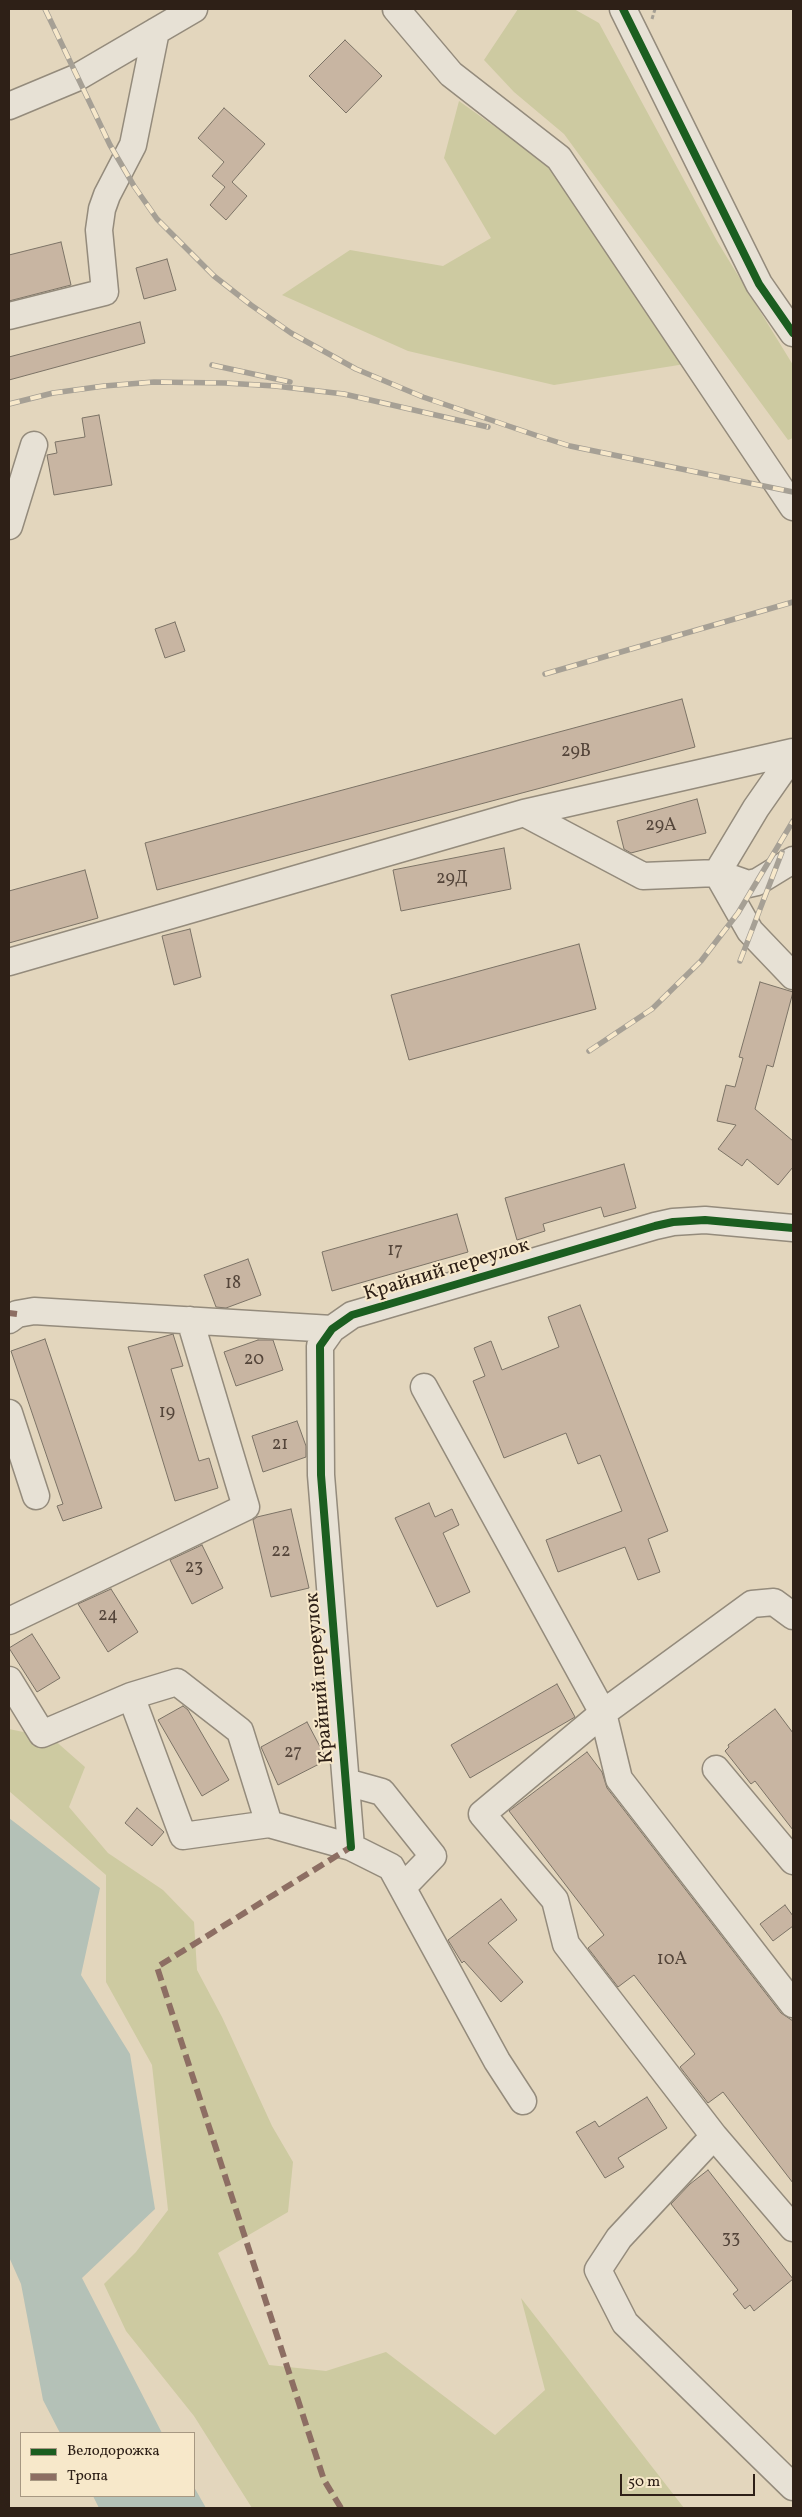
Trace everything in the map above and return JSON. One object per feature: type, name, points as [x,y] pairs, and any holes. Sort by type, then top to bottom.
[{"type":"street","points":[[9,106],[76,78],[194,9]]},
{"type":"street","points":[[396,9],[450,74],[559,158],[793,506]]},
{"type":"street","points":[[623,9],[759,284],[793,333]]},
{"type":"street","points":[[9,316],[105,292],[98,230],[102,209],[107,195],[133,145],[156,31]]},
{"type":"street","points":[[9,526],[34,445]]},
{"type":"street","points":[[9,962],[524,813],[793,753]]},
{"type":"street","points":[[717,873],[756,808],[793,753]]},
{"type":"street","points":[[524,813],[643,876],[717,873],[748,884],[757,882],[793,860]]},
{"type":"street","points":[[717,873],[750,931],[793,976]]},
{"type":"street","name":"Крайний переулок","points":[[351,1847],[321,1475],[320,1346],[332,1329],[352,1316],[673,1222],[705,1220],[793,1228]]},
{"type":"street","points":[[9,1320],[17,1314],[34,1311],[332,1329]]},
{"type":"street","points":[[9,1621],[246,1507],[190,1320]]},
{"type":"street","points":[[424,1387],[603,1713],[619,1779],[793,2004]]},
{"type":"street","points":[[9,1413],[36,1496]]},
{"type":"street","points":[[793,1616],[774,1602],[752,1604],[603,1713],[482,1814],[555,1900],[566,1944],[714,2136],[793,2228]]},
{"type":"street","points":[[9,1680],[42,1734],[131,1696],[177,1682],[240,1732],[268,1824]]},
{"type":"street","points":[[131,1696],[183,1836],[268,1824],[351,1847],[391,1868],[497,2061],[523,2102]]},
{"type":"street","points":[[716,1769],[793,1861]]},
{"type":"street","points":[[346,1782],[382,1792],[433,1856],[403,1887]]},
{"type":"street","points":[[714,2136],[619,2238],[598,2270],[625,2323],[793,2487]]},
{"type":"shaded area","points":[[518,9],[574,9],[599,23],[717,241],[793,365],[793,438],[788,440],[564,134],[514,92],[484,60]]},
{"type":"shaded area","points":[[459,101],[547,164],[685,364],[554,385],[408,351],[282,295],[350,250],[443,266],[491,238],[444,158]]},
{"type":"shaded area","points":[[9,1729],[52,1738],[85,1767],[69,1807],[108,1853],[163,1890],[194,1922],[197,1970],[222,2017],[272,2126],[293,2162],[288,2212],[218,2253],[269,2365],[326,2371],[386,2352],[495,2435],[545,2390],[521,2298],[684,2508],[252,2508],[194,2416],[126,2331],[104,2284],[136,2252],[168,2210],[152,2065],[106,1982],[106,1875],[9,1791]]},
{"type":"shaded area","points":[[9,1818],[100,1888],[81,1975],[130,2054],[155,2209],[82,2278],[161,2432],[59,2432],[43,2400],[21,2284],[9,2257]]},
{"type":"shaded area","points":[[195,2489],[206,2508],[99,2508],[94,2497],[195,2497]]},
{"type":"building","points":[[345,40],[382,76],[346,113],[309,76]]},
{"type":"building","points":[[224,108],[265,144],[232,182],[247,196],[226,220],[210,205],[225,187],[212,176],[224,162],[198,138]]},
{"type":"building","points":[[61,242],[71,285],[9,301],[9,255]]},
{"type":"building","points":[[167,259],[176,290],[144,299],[136,268]]},
{"type":"building","points":[[140,322],[145,343],[9,380],[9,357]]},
{"type":"building","points":[[99,415],[112,485],[54,495],[47,455],[57,453],[55,442],[85,437],[82,418]]},
{"type":"building","points":[[175,622],[185,651],[165,658],[155,629]]},
{"type":"building","points":[[682,699],[695,747],[157,890],[145,843]]},
{"type":"building","points":[[697,799],[706,833],[631,853],[624,849],[617,821]]},
{"type":"building","points":[[504,848],[511,889],[401,911],[393,870]]},
{"type":"building","points":[[85,870],[98,918],[9,943],[9,891]]},
{"type":"building","points":[[190,929],[201,977],[174,985],[162,936]]},
{"type":"building","points":[[579,944],[596,1009],[409,1060],[391,995]]},
{"type":"building","points":[[760,982],[793,992],[773,1067],[767,1065],[755,1109],[793,1141],[793,1167],[778,1185],[747,1159],[742,1166],[718,1149],[736,1125],[717,1121],[726,1085],[735,1087],[743,1058],[739,1057]]},
{"type":"building","points":[[624,1164],[636,1208],[604,1217],[601,1207],[543,1224],[545,1231],[517,1240],[505,1198]]},
{"type":"building","points":[[457,1214],[468,1252],[332,1291],[322,1252]]},
{"type":"building","points":[[248,1259],[261,1295],[226,1308],[216,1307],[204,1275]]},
{"type":"building","points":[[580,1305],[668,1531],[648,1539],[660,1572],[638,1580],[625,1547],[558,1572],[546,1540],[622,1511],[600,1455],[578,1464],[566,1433],[504,1458],[473,1381],[485,1376],[474,1348],[491,1341],[502,1370],[559,1347],[548,1317]]},
{"type":"building","points":[[173,1334],[183,1366],[171,1369],[199,1461],[209,1458],[218,1488],[175,1501],[128,1347]]},
{"type":"building","points":[[45,1339],[102,1508],[63,1521],[57,1506],[63,1504],[11,1351]]},
{"type":"building","points":[[258,1340],[273,1340],[283,1370],[236,1386],[224,1352]]},
{"type":"building","points":[[297,1421],[306,1446],[306,1457],[263,1472],[252,1436]]},
{"type":"building","points":[[429,1503],[435,1517],[452,1509],[459,1525],[443,1533],[470,1592],[437,1607],[395,1518]]},
{"type":"building","points":[[291,1509],[309,1588],[271,1597],[253,1520],[257,1517]]},
{"type":"building","points":[[202,1545],[223,1588],[192,1604],[170,1560]]},
{"type":"building","points":[[111,1589],[138,1632],[108,1652],[78,1604]]},
{"type":"building","points":[[32,1634],[60,1678],[37,1692],[9,1648]]},
{"type":"building","points":[[557,1684],[575,1717],[470,1778],[451,1745]]},
{"type":"building","points":[[183,1706],[188,1710],[229,1780],[202,1796],[158,1720]]},
{"type":"building","points":[[775,1709],[793,1733],[793,1830],[755,1781],[751,1784],[725,1751],[729,1747],[728,1745]]},
{"type":"building","points":[[307,1722],[327,1760],[278,1785],[261,1747]]},
{"type":"building","points":[[587,1752],[602,1772],[607,1788],[781,2013],[793,2021],[793,2183],[723,2092],[708,2103],[680,2067],[695,2054],[634,1975],[618,1987],[588,1948],[604,1935],[509,1811]]},
{"type":"building","points":[[137,1808],[164,1832],[152,1846],[125,1823]]},
{"type":"building","points":[[501,1899],[517,1920],[488,1943],[523,1982],[501,2002],[464,1961],[462,1963],[448,1940]]},
{"type":"building","points":[[785,1905],[793,1916],[793,1926],[773,1941],[760,1924]]},
{"type":"building","points":[[647,2097],[667,2128],[618,2158],[624,2167],[605,2178],[576,2132],[595,2121],[599,2127]]},
{"type":"building","points":[[708,2170],[793,2279],[754,2311],[750,2305],[745,2309],[733,2294],[738,2290],[671,2204],[690,2184]]},
{"type":"railway","points":[[45,9],[110,145],[134,186],[157,219],[214,276],[291,333],[356,369],[423,397],[538,436],[570,446],[793,492]]},
{"type":"railway","points":[[212,365],[290,382]]},
{"type":"railway","points":[[9,404],[53,393],[104,386],[154,382],[225,383],[275,386],[344,394],[488,427]]},
{"type":"railway","points":[[545,674],[793,602]]},
{"type":"railway","points":[[589,1051],[652,1009],[701,961],[738,913],[793,821]]},
{"type":"railway","points":[[740,961],[782,852]]},
{"type":"marked path","points":[[9,1313],[17,1314]]},
{"type":"marked path","points":[[341,2508],[324,2480],[157,1967],[351,1847]]},
{"type":"cycle path","points":[[623,9],[759,284],[793,333]]},
{"type":"cycle path","points":[[351,1847],[321,1475],[320,1346],[332,1329],[352,1315],[673,1222],[705,1220],[793,1228]]}]
